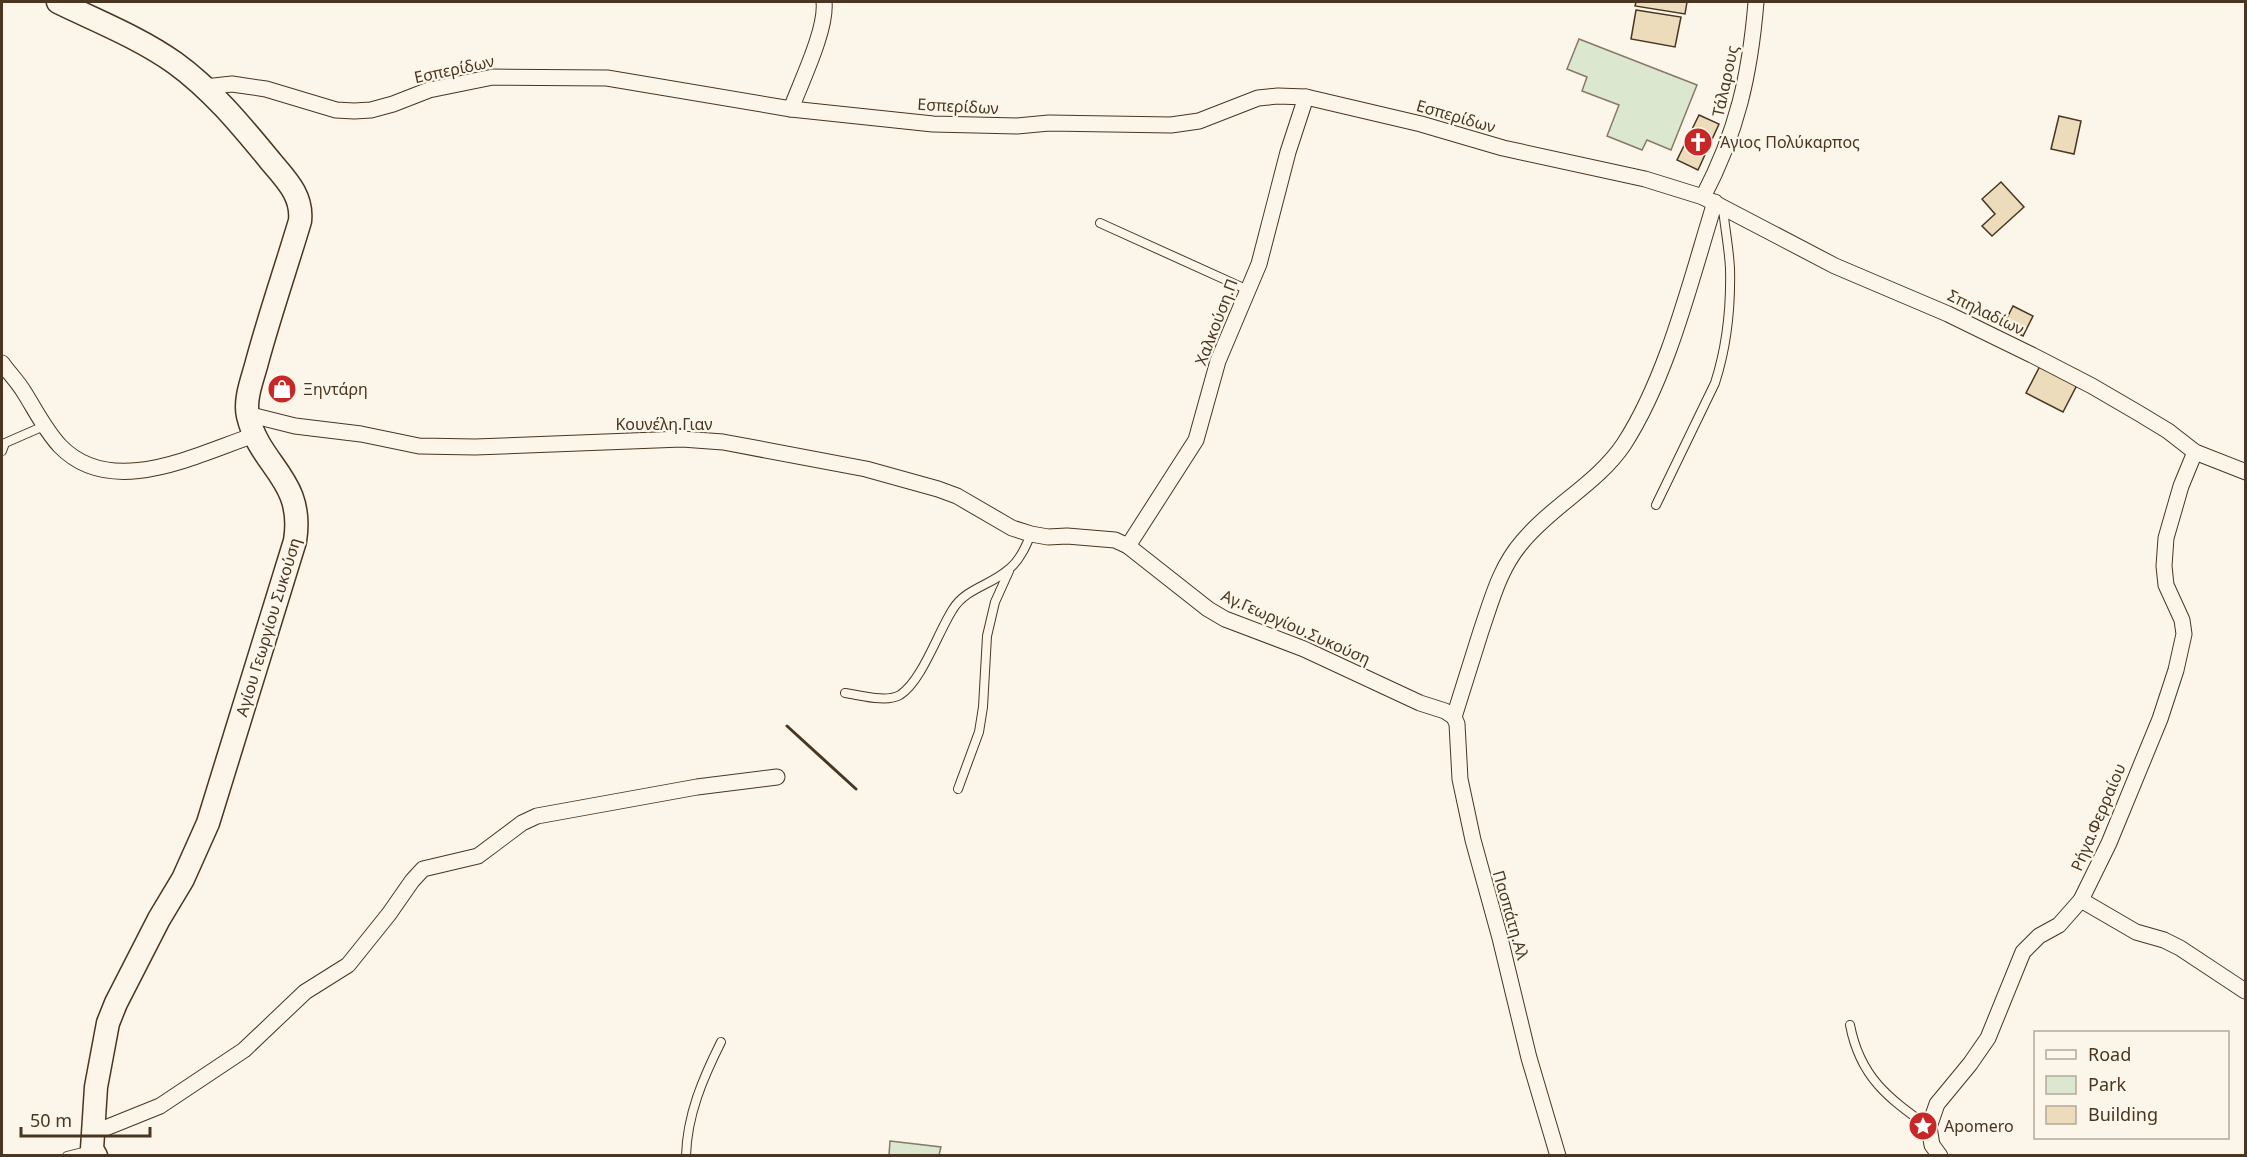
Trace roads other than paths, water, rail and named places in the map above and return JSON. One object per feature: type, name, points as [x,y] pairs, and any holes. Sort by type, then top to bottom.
[{"type":"main road","name":"Αγίου Γεωργίου Συκούση","points":[[57,2],[159,53],[205,87],[246,131],[295,192],[301,211],[248,397],[248,414],[255,435],[288,486],[295,503],[297,520],[295,541],[208,823],[183,879],[143,951],[108,1023],[96,1087],[94,1146]]},
{"type":"street","points":[[791,109],[819,33],[825,10],[824,2]]},
{"type":"street","name":"Τάλαρους","points":[[1454,717],[1499,577],[1522,542],[1544,519],[1595,477],[1623,445],[1650,397],[1669,347],[1714,202],[1725,151],[1744,92],[1756,2]]},
{"type":"street","name":"Εσπερίδων","points":[[205,87],[232,84],[257,87],[336,110],[354,111],[371,110],[429,90],[493,77],[607,78],[791,109],[933,124],[1017,126],[1049,123],[1171,125],[1199,121],[1258,98],[1306,97],[1421,124],[1503,148],[1645,179],[1714,202]]},
{"type":"street","name":"Χαλκούση.Π","points":[[1128,546],[1196,440],[1218,361],[1259,264],[1288,152],[1306,97]]},
{"type":"street","name":"Σπηλαδίων","points":[[1714,202],[1836,266],[1948,314],[2052,365],[2149,420],[2195,452],[2246,472]]},
{"type":"street","points":[[2,363],[23,390],[44,426],[72,458],[94,467],[114,471],[162,467],[255,435]]},
{"type":"street","name":"Κουνέλη.Γιαν","points":[[248,414],[295,426],[361,434],[419,446],[475,447],[682,439],[751,447],[866,469],[938,489],[957,496],[1012,528],[1048,537],[1067,536]]},
{"type":"street","name":"Ρήγα.Φερραίου","points":[[1929,1126],[1937,1104],[1988,1038],[2022,952],[2039,936],[2059,925],[2081,900],[2109,843],[2160,719],[2181,653],[2184,634],[2182,620],[2169,596],[2164,566],[2169,528],[2181,486],[2195,452]]},
{"type":"street","name":"Αγ.Γεωργίου.Συκούση","points":[[1067,536],[1115,540],[1128,546],[1208,609],[1226,619],[1304,649],[1454,717]]},
{"type":"street","name":"Πασπάτη.Αλ","points":[[1454,717],[1459,731],[1460,779],[1473,840],[1529,1058],[1558,1155]]},
{"type":"street","points":[[94,1146],[160,1106],[244,1050],[305,992],[348,965],[423,869],[478,856],[522,823],[537,816],[697,787],[777,777]]},
{"type":"street","points":[[2081,900],[2136,932],[2164,940],[2180,948],[2245,991]]},
{"type":"street","points":[[1929,1126],[1932,1145],[1940,1155]]},
{"type":"lane","points":[[1656,505],[1715,382],[1727,335],[1730,267],[1714,202]]},
{"type":"lane","points":[[1100,223],[1248,290]]},
{"type":"lane","points":[[2,451],[5,443],[44,426]]},
{"type":"lane","points":[[845,693],[886,698],[899,696],[913,683],[954,607],[967,594],[1009,570],[1018,560],[1031,534]]},
{"type":"lane","points":[[957,789],[979,732],[983,707],[987,636],[995,602],[1009,570]]},
{"type":"lane","points":[[1850,1025],[1854,1047],[1870,1076],[1895,1102],[1929,1126]]},
{"type":"lane","points":[[686,1155],[686,1135],[693,1107],[721,1042]]},
{"type":"lane","points":[[67,1155],[94,1146]]},
{"type":"place","name":"Άγιος Πολύκαρπος","points":[[1698,142]]},
{"type":"place","name":"Ξηντάρη","points":[[282,389]]},
{"type":"place","name":"Apomero","points":[[1923,1126]]}]
